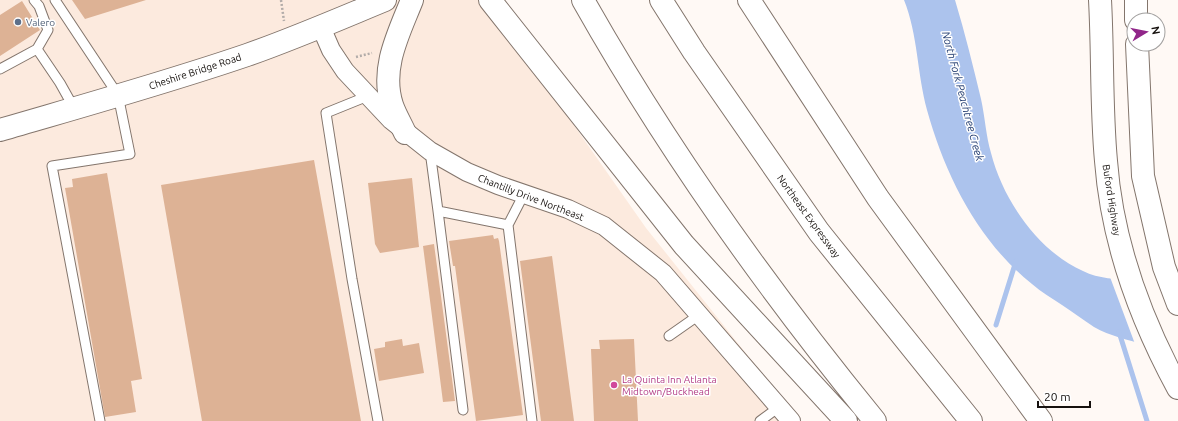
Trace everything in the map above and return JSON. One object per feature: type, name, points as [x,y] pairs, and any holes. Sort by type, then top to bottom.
[{"type":"main road","name":"Cheshire Bridge Road","points":[[0,130],[118,95],[247,54],[321,27],[385,0]]},
{"type":"main road","points":[[405,133],[392,104],[388,84],[388,66],[412,0]]},
{"type":"main road","points":[[490,0],[684,245],[846,421]]},
{"type":"main road","points":[[583,0],[642,100],[707,199],[801,329],[875,421]]},
{"type":"main road","name":"Northeast Expressway","points":[[661,0],[694,52],[819,232],[971,421]]},
{"type":"main road","points":[[749,0],[878,198],[1041,421]]},
{"type":"main road","points":[[1136,0],[1136,12]]},
{"type":"main road","name":"Buford Highway","points":[[1100,1],[1102,81],[1108,183],[1122,255],[1136,297],[1160,353],[1178,388]]},
{"type":"main road","points":[[1137,52],[1143,176],[1164,267],[1178,304]]},
{"type":"street","name":"Chantilly Drive Northeast","points":[[321,27],[331,50],[368,96],[405,133],[430,151],[467,172],[568,209],[604,226],[663,273],[791,421]]},
{"type":"lane","points":[[0,69],[37,49],[48,30],[39,6],[34,0]]},
{"type":"lane","points":[[55,0],[118,95],[130,154],[52,166],[100,421]]},
{"type":"lane","points":[[37,49],[60,83],[74,108]]},
{"type":"lane","points":[[368,96],[326,113],[352,279],[378,421]]},
{"type":"lane","points":[[430,151],[463,410]]},
{"type":"lane","points":[[524,194],[508,225],[532,421]]},
{"type":"lane","points":[[438,211],[508,225]]},
{"type":"lane","points":[[669,336],[699,315]]},
{"type":"lane","points":[[760,421],[779,407]]},
{"type":"path","points":[[353,58],[378,51]]},
{"type":"shaded area","points":[[0,0],[486,0],[646,228],[800,421],[0,421]]},
{"type":"water","name":"North Fork Peachtree Creek","points":[[904,0],[955,0],[966,37],[981,99],[991,153],[1004,188],[1025,222],[1051,251],[1089,274],[1108,278],[1134,280],[1146,345],[1119,338],[1100,330],[1039,290],[1013,267],[995,248],[980,227],[954,182],[943,159],[934,134],[921,82],[915,40],[909,13]]},
{"type":"pier","points":[[1178,263],[1178,347],[1146,347],[1135,344],[1110,277],[1133,278],[1158,273]]},
{"type":"building","points":[[72,0],[146,0],[85,19]]},
{"type":"building","name":"Valero","points":[[22,1],[40,30],[0,56],[0,15]]},
{"type":"building","points":[[314,160],[361,421],[202,421],[161,185]]},
{"type":"building","points":[[107,173],[142,379],[131,381],[136,412],[105,417],[65,188],[73,187],[72,179]]},
{"type":"building","points":[[412,178],[419,247],[380,253],[375,244],[368,183]]},
{"type":"building","points":[[493,235],[494,239],[498,238],[499,241],[523,415],[476,421],[455,266],[453,266],[449,241]]},
{"type":"building","points":[[434,244],[455,401],[443,402],[423,246]]},
{"type":"building","points":[[552,256],[574,421],[541,421],[520,261]]},
{"type":"building","points":[[402,339],[403,346],[419,343],[424,373],[379,381],[374,349],[385,347],[385,342]]},
{"type":"building","name":"La Quinta Inn Atlanta Midtown/Buckhead","points":[[634,339],[638,421],[594,421],[591,349],[600,349],[599,340]]},
{"type":"waterway","points":[[996,325],[1016,261]]},
{"type":"waterway","points":[[1119,332],[1147,421]]},
{"type":"place","name":"Valero","points":[[18,22]]},
{"type":"place","name":"La Quinta Inn Atlanta Midtown/Buckhead","points":[[614,385]]}]
